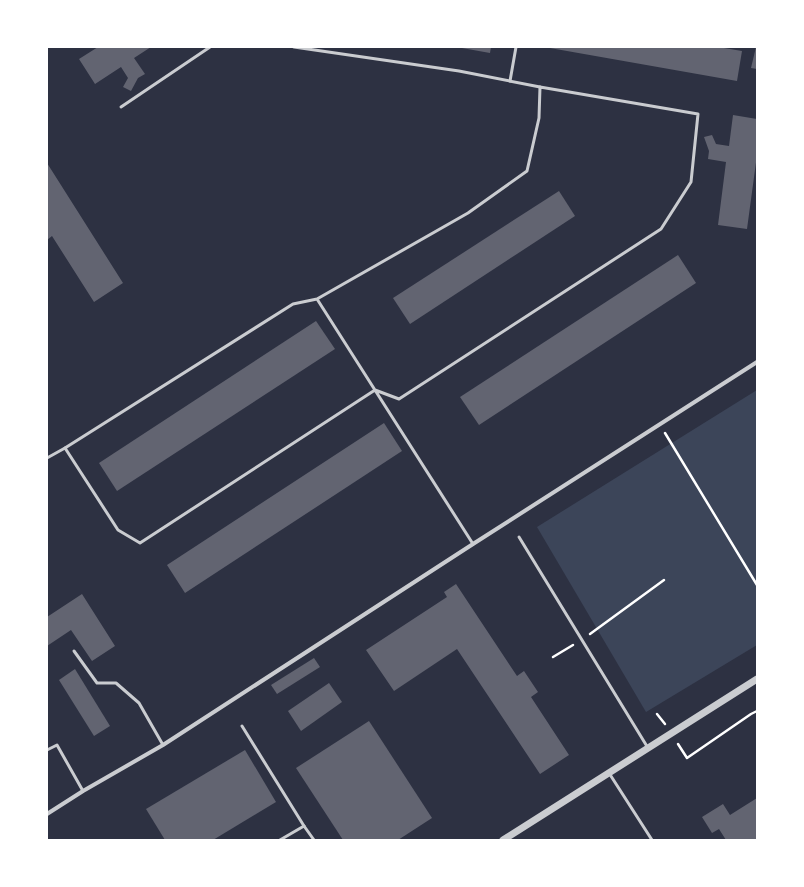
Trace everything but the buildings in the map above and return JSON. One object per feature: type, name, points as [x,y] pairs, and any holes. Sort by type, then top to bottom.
[{"type":"street","points":[[47,814],[82,791],[163,744],[757,362]]},
{"type":"street","points":[[504,840],[757,679]]},
{"type":"lane","points":[[121,107],[210,47]]},
{"type":"lane","points":[[294,47],[458,71],[698,114],[691,182],[661,229],[399,399],[375,390]]},
{"type":"lane","points":[[510,81],[516,47]]},
{"type":"lane","points":[[47,458],[294,304],[317,299],[468,213],[528,171],[539,118],[540,86]]},
{"type":"lane","points":[[317,299],[473,544]]},
{"type":"lane","points":[[65,448],[118,530],[140,543],[375,390]]},
{"type":"lane","points":[[518,537],[648,748]]},
{"type":"lane","points":[[74,651],[97,683],[116,683],[138,703],[163,744]]},
{"type":"lane","points":[[242,726],[314,840]]},
{"type":"lane","points":[[47,750],[57,745],[82,791]]},
{"type":"lane","points":[[609,773],[652,840]]},
{"type":"lane","points":[[280,840],[304,826]]},
{"type":"path","points":[[660,424],[757,585]]},
{"type":"path","points":[[553,658],[582,640],[664,580]]},
{"type":"path","points":[[671,733],[687,758],[757,711]]},
{"type":"shaded area","points":[[757,390],[757,645],[646,712],[537,527]]}]
